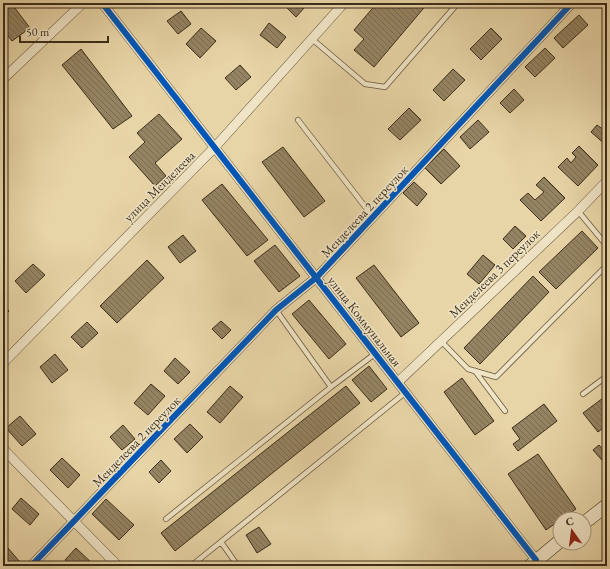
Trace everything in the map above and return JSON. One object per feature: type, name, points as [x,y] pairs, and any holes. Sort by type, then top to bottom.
[{"type":"main road","points":[[592,517],[607,505]]},
{"type":"main road","points":[[533,563],[552,548]]},
{"type":"street","points":[[3,79],[83,3]]},
{"type":"street","name":"улица Коммунальная","points":[[102,3],[376,353],[533,563]]},
{"type":"street","name":"улица Менделеева","points":[[3,363],[215,147],[344,3]]},
{"type":"street","name":"Менделеева 2 переулок","points":[[31,566],[276,310],[317,277],[572,3]]},
{"type":"street","name":"Менделеева 3 переулок","points":[[398,382],[578,211],[607,181]]},
{"type":"street","points":[[3,449],[118,566]]},
{"type":"lane","points":[[312,39],[365,84],[385,87],[458,3]]},
{"type":"lane","points":[[298,120],[373,217]]},
{"type":"lane","points":[[578,211],[607,246]]},
{"type":"lane","points":[[441,341],[468,369],[496,377],[607,265]]},
{"type":"lane","points":[[276,310],[331,387]]},
{"type":"lane","points":[[166,519],[331,387],[376,353]]},
{"type":"lane","points":[[475,371],[505,411]]},
{"type":"lane","points":[[583,394],[607,376]]},
{"type":"lane","points":[[191,566],[406,392]]},
{"type":"lane","points":[[221,542],[238,566]]},
{"type":"building","points":[[3,3],[11,3],[30,28],[12,41],[3,29]]},
{"type":"building","points":[[282,3],[301,3],[305,7],[296,17]]},
{"type":"building","points":[[377,3],[428,3],[374,67],[354,50],[364,39],[354,30]]},
{"type":"building","points":[[181,11],[191,24],[178,34],[167,21]]},
{"type":"building","points":[[579,15],[588,25],[563,48],[554,38]]},
{"type":"building","points":[[269,23],[286,37],[277,48],[260,35]]},
{"type":"building","points":[[201,28],[216,41],[200,58],[186,44]]},
{"type":"building","points":[[491,28],[502,39],[481,60],[470,49]]},
{"type":"building","points":[[545,48],[555,58],[535,77],[525,67]]},
{"type":"building","points":[[81,49],[132,116],[113,129],[62,65]]},
{"type":"building","points":[[240,65],[251,77],[236,90],[225,78]]},
{"type":"building","points":[[453,69],[465,80],[444,101],[433,90]]},
{"type":"building","points":[[514,89],[524,100],[510,113],[500,103]]},
{"type":"building","points":[[409,108],[421,120],[400,140],[388,129]]},
{"type":"building","points":[[159,114],[182,139],[155,163],[166,176],[155,186],[129,157],[145,142],[137,133]]},
{"type":"building","points":[[478,120],[489,132],[470,149],[460,137]]},
{"type":"building","points":[[597,125],[604,130],[607,126],[607,146],[591,132]]},
{"type":"building","points":[[579,146],[598,165],[578,186],[558,167],[567,158],[571,163],[576,157],[572,153]]},
{"type":"building","points":[[283,147],[325,201],[304,217],[262,162]]},
{"type":"building","points":[[444,149],[460,166],[441,184],[425,168]]},
{"type":"building","points":[[544,177],[565,198],[541,221],[520,200],[528,193],[535,200],[544,192],[536,185]]},
{"type":"building","points":[[414,182],[427,194],[417,206],[403,193]]},
{"type":"building","points":[[222,184],[268,240],[247,256],[202,200]]},
{"type":"building","points":[[515,226],[526,236],[513,249],[503,239]]},
{"type":"building","points":[[582,231],[598,248],[556,289],[539,272]]},
{"type":"building","points":[[183,235],[196,251],[180,263],[168,247]]},
{"type":"building","points":[[275,245],[300,276],[279,292],[254,261]]},
{"type":"building","points":[[483,255],[495,265],[479,284],[467,274]]},
{"type":"building","points":[[147,260],[164,278],[117,323],[100,306]]},
{"type":"building","points":[[33,264],[45,275],[26,293],[15,281]]},
{"type":"building","points":[[374,265],[419,323],[401,337],[356,278]]},
{"type":"building","points":[[533,276],[549,292],[480,364],[464,348]]},
{"type":"building","points":[[309,300],[346,344],[329,359],[292,314]]},
{"type":"building","points":[[3,304],[9,311],[3,317]]},
{"type":"building","points":[[221,321],[231,330],[222,339],[212,329]]},
{"type":"building","points":[[87,322],[98,333],[82,348],[71,337]]},
{"type":"building","points":[[55,354],[68,370],[52,383],[40,367]]},
{"type":"building","points":[[175,358],[190,372],[178,384],[164,371]]},
{"type":"building","points":[[369,366],[387,389],[371,402],[352,380]]},
{"type":"building","points":[[462,378],[494,421],[475,435],[444,392]]},
{"type":"building","points":[[151,384],[165,396],[148,415],[134,403]]},
{"type":"building","points":[[230,386],[243,397],[220,423],[207,412]]},
{"type":"building","points":[[346,386],[360,403],[175,551],[161,533]]},
{"type":"building","points":[[607,395],[607,425],[598,432],[583,413]]},
{"type":"building","points":[[544,404],[557,421],[518,451],[513,444],[520,439],[512,428]]},
{"type":"building","points":[[20,416],[36,434],[22,446],[6,428]]},
{"type":"building","points":[[190,424],[203,437],[187,453],[174,439]]},
{"type":"building","points":[[123,425],[135,439],[122,450],[110,437]]},
{"type":"building","points":[[599,445],[605,452],[607,450],[607,466],[593,450]]},
{"type":"building","points":[[538,454],[576,509],[573,511],[552,511],[552,526],[546,530],[508,474]]},
{"type":"building","points":[[62,458],[80,475],[68,488],[50,470]]},
{"type":"building","points":[[161,460],[171,471],[159,483],[149,472]]},
{"type":"building","points":[[21,498],[39,514],[30,525],[12,509]]},
{"type":"building","points":[[106,499],[134,525],[119,540],[92,514]]},
{"type":"building","points":[[259,527],[271,544],[257,553],[246,535]]},
{"type":"building","points":[[8,548],[19,561],[13,566],[3,566],[3,552]]},
{"type":"building","points":[[76,548],[95,566],[71,566],[65,560]]},
{"type":"cycle path","points":[[102,3],[536,560]]},
{"type":"cycle path","points":[[31,566],[276,310],[317,277],[572,3]]}]
